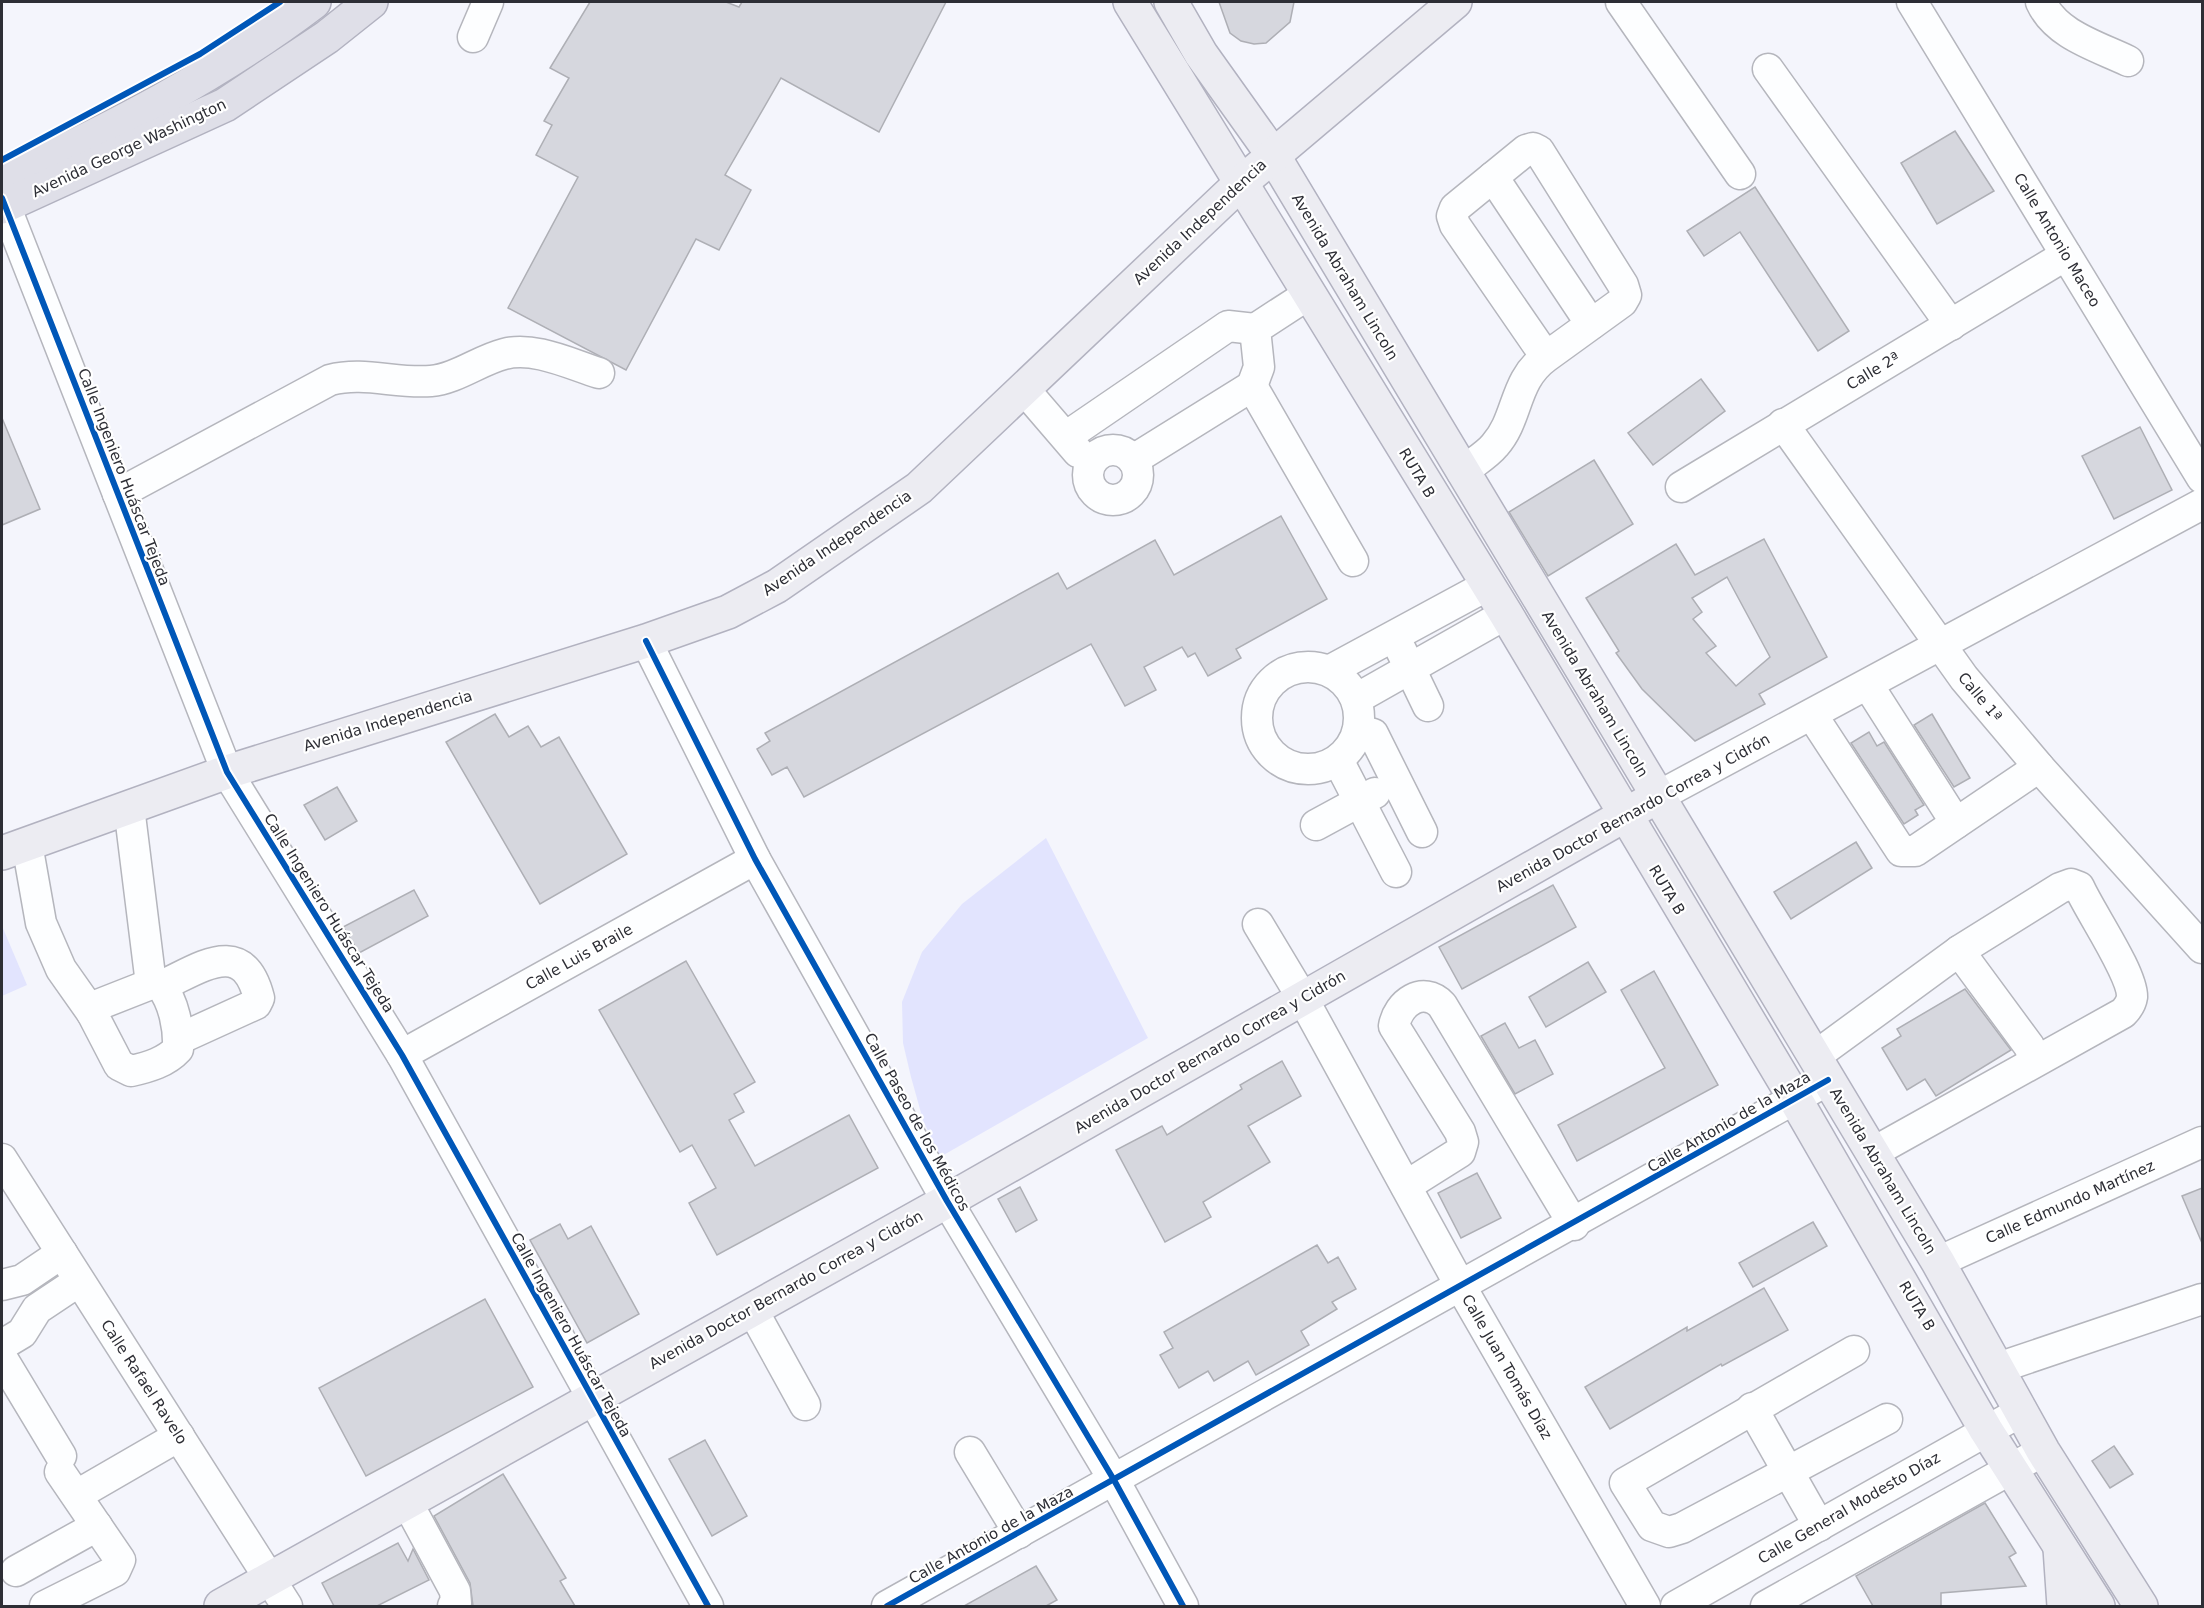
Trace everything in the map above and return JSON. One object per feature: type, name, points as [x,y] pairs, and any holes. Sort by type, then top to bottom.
[{"type":"highway","name":"Avenida George Washington","points":[[2,198],[87,141],[227,63],[314,2]]},
{"type":"highway","name":"Avenida George Washington","points":[[2,198],[225,105],[327,37],[370,2]]},
{"type":"main road","points":[[1130,2],[1242,182]]},
{"type":"main road","name":"Avenida Abraham Lincoln","points":[[1171,2],[1201,54],[1273,155],[1938,1262],[2043,1451],[2141,1606]]},
{"type":"main road","name":"Avenida Independencia","points":[[14,848],[227,772],[646,641],[729,612],[777,586],[919,488],[1242,182],[1455,2]]},
{"type":"main road","points":[[1309,294],[1626,814],[1986,1430],[2098,1606]]},
{"type":"main road","name":"Avenida Doctor Bernardo Correa y Cidrón","points":[[220,1606],[947,1201],[1657,797]]},
{"type":"main road","points":[[2060,1543],[2064,1606]]},
{"type":"street","points":[[473,37],[488,2]]},
{"type":"street","points":[[1621,2],[1740,174]]},
{"type":"street","name":"Calle Antonio Maceo","points":[[1912,2],[2202,478]]},
{"type":"street","points":[[2041,2],[2049,17],[2066,31],[2128,61]]},
{"type":"street","points":[[1768,69],[1951,325]]},
{"type":"street","points":[[1462,472],[1495,446],[1525,379],[1534,366],[1622,302],[1626,295],[1623,285],[1539,151],[1533,148],[1526,150],[1455,207],[1452,216],[1455,225],[1546,357]]},
{"type":"street","points":[[1493,177],[1591,324]]},
{"type":"street","name":"RUTA B","points":[[1242,182],[2060,1543]]},
{"type":"street","name":"Calle Ingeniero Huáscar Tejeda","points":[[2,198],[227,772],[402,1055],[708,1606]]},
{"type":"street","name":"Calle 2ª","points":[[1681,487],[2067,255]]},
{"type":"street","points":[[1067,436],[1228,327],[1255,329],[1309,294]]},
{"type":"street","points":[[1133,460],[1252,386],[1259,367],[1255,329]]},
{"type":"street","points":[[118,494],[330,380],[349,375],[407,382],[434,381],[505,354],[526,351],[598,373]]},
{"type":"street","points":[[1252,386],[1353,561]]},
{"type":"street","points":[[1023,388],[1067,436],[1089,467]]},
{"type":"street","name":"Calle 1ª","points":[[1783,424],[1939,647],[2039,767],[2202,948]]},
{"type":"street","points":[[1113,449],[1128,454],[1137,467],[1137,483],[1134,490],[1120,499],[1105,498],[1092,489],[1088,482],[1089,467],[1098,454],[1113,449]]},
{"type":"street","name":"Avenida Doctor Bernardo Correa y Cidrón","points":[[1657,797],[2202,504]]},
{"type":"street","points":[[1329,671],[1488,585]]},
{"type":"street","points":[[1356,699],[1408,667],[1506,614]]},
{"type":"street","points":[[1394,636],[1428,706]]},
{"type":"street","name":"Calle Paseo de los Médicos","points":[[646,641],[755,859],[947,1201],[1114,1480],[1183,1606]]},
{"type":"street","points":[[1310,667],[1329,671],[1345,682],[1356,699],[1359,714],[1358,730],[1351,747],[1338,760],[1323,767],[1291,772],[1266,748],[1258,734],[1256,714],[1261,695],[1273,680],[1290,670],[1310,667]]},
{"type":"street","points":[[1868,685],[1956,823]]},
{"type":"street","points":[[1812,715],[1901,850],[1915,850],[2039,767]]},
{"type":"street","points":[[1358,730],[1373,735],[1422,832]]},
{"type":"street","points":[[1338,760],[1396,872]]},
{"type":"street","points":[[1316,825],[1396,782]]},
{"type":"street","points":[[14,848],[41,923],[61,969],[92,1012],[119,1065],[131,1071],[170,1057],[178,1049],[179,1039],[167,993],[156,985],[129,807]]},
{"type":"street","name":"Calle Luis Braile","points":[[402,1055],[755,859]]},
{"type":"street","name":"Calle Antonio de la Maza","points":[[887,1606],[1574,1225],[1794,1098],[1821,1069],[1959,951],[2060,888],[2071,884],[2079,887],[2128,978],[2132,995],[2129,1006],[2123,1013],[2035,1061]]},
{"type":"street","name":"Calle Juan Tomás Díaz","points":[[1258,924],[1303,999],[1461,1287],[1645,1606]]},
{"type":"street","points":[[1872,1153],[2035,1061],[2029,1046],[1959,951]]},
{"type":"street","points":[[92,1012],[95,1006],[209,964],[227,959],[236,961],[246,968],[255,980],[259,998],[256,1004],[179,1039]]},
{"type":"street","points":[[1406,1186],[1460,1152],[1463,1142],[1460,1132],[1394,1026],[1401,1008],[1422,995],[1431,995],[1442,1005],[1574,1225]]},
{"type":"street","name":"Calle Edmundo Martínez","points":[[1938,1262],[2202,1142]]},
{"type":"street","name":"Calle Rafael Ravelo","points":[[2,1159],[287,1606]]},
{"type":"street","points":[[2,1285],[22,1280],[62,1253]]},
{"type":"street","points":[[2,1345],[22,1333],[37,1309],[79,1281]]},
{"type":"street","points":[[1998,1368],[2202,1299]]},
{"type":"street","points":[[752,1309],[805,1405]]},
{"type":"street","points":[[1854,1351],[1625,1483],[1652,1526],[1669,1532],[1682,1528],[1887,1419]]},
{"type":"street","points":[[2,1358],[66,1474],[120,1560],[115,1570],[45,1606]]},
{"type":"street","points":[[1752,1408],[1819,1526]]},
{"type":"street","name":"Calle General Modesto Díaz","points":[[1676,1606],[2022,1411]]},
{"type":"street","points":[[66,1474],[179,1436]]},
{"type":"street","points":[[1766,1606],[2043,1451]]},
{"type":"street","points":[[970,1452],[1019,1533]]},
{"type":"street","points":[[407,1502],[454,1591],[456,1603],[453,1606]]},
{"type":"street","points":[[16,1571],[97,1526]]},
{"type":"street","points":[[2059,1606],[2060,1543]]},
{"type":"shaded area","points":[[1046,838],[1148,1038],[940,1157],[923,1120],[911,1077],[903,1043],[902,1002],[922,952],[962,904]]},
{"type":"shaded area","points":[[2,926],[27,985],[2,996]]},
{"type":"building","points":[[590,2],[726,2],[739,7],[742,2],[946,2],[879,132],[781,78],[725,175],[751,190],[719,250],[696,239],[626,370],[508,308],[578,177],[536,155],[552,125],[544,121],[569,78],[550,68]]},
{"type":"building","points":[[1219,2],[1294,2],[1290,22],[1266,43],[1254,44],[1241,41],[1230,33]]},
{"type":"building","points":[[1955,131],[1994,191],[1937,224],[1901,163]]},
{"type":"building","points":[[1755,187],[1849,331],[1818,351],[1740,232],[1704,256],[1687,231]]},
{"type":"building","points":[[1701,379],[1725,411],[1653,465],[1628,433]]},
{"type":"building","points":[[2,418],[40,509],[2,525]]},
{"type":"building","points":[[2140,427],[2172,490],[2114,519],[2082,456]]},
{"type":"building","points":[[1594,460],[1633,524],[1548,576],[1509,512]]},
{"type":"building","points":[[1281,516],[1327,599],[1236,649],[1241,658],[1208,676],[1195,653],[1188,657],[1182,647],[1144,667],[1156,690],[1125,706],[1091,644],[804,797],[787,767],[772,775],[757,749],[770,741],[765,733],[1058,573],[1067,589],[1155,540],[1174,575]]},
{"type":"building","points":[[1764,539],[1827,657],[1759,694],[1765,704],[1695,741],[1642,689],[1616,653],[1619,651],[1586,598],[1676,544],[1695,575]],"holes":[[[1727,577],[1770,657],[1736,686],[1706,653],[1716,646],[1693,619],[1702,612],[1692,598]]]},
{"type":"building","points":[[495,714],[509,737],[528,726],[541,747],[559,737],[627,854],[540,904],[446,742]]},
{"type":"building","points":[[1932,714],[1970,778],[1954,787],[1914,725]]},
{"type":"building","points":[[1869,732],[1877,746],[1884,742],[1924,805],[1915,810],[1918,815],[1904,824],[1851,743]]},
{"type":"building","points":[[337,787],[357,821],[325,840],[304,805]]},
{"type":"building","points":[[1856,842],[1872,868],[1791,919],[1774,892]]},
{"type":"building","points":[[1553,885],[1576,927],[1462,989],[1439,947]]},
{"type":"building","points":[[414,890],[428,916],[359,953],[343,927]]},
{"type":"building","points":[[686,961],[755,1082],[734,1094],[744,1112],[729,1120],[755,1166],[849,1115],[878,1168],[717,1255],[689,1203],[716,1188],[692,1145],[680,1152],[599,1010]]},
{"type":"building","points":[[1588,962],[1606,992],[1546,1027],[1529,997]]},
{"type":"building","points":[[1654,971],[1718,1085],[1577,1161],[1558,1125],[1665,1068],[1621,990]]},
{"type":"building","points":[[1965,989],[2011,1050],[1936,1096],[1925,1079],[1907,1090],[1882,1048],[1901,1036],[1897,1029]]},
{"type":"building","points":[[1505,1023],[1519,1048],[1535,1040],[1553,1074],[1515,1094],[1481,1036]]},
{"type":"building","points":[[1282,1061],[1301,1096],[1248,1126],[1270,1162],[1203,1202],[1211,1217],[1165,1242],[1116,1150],[1162,1126],[1167,1135],[1242,1089],[1240,1085]]},
{"type":"building","points":[[1477,1173],[1501,1218],[1461,1238],[1438,1193]]},
{"type":"building","points":[[1020,1187],[1037,1220],[1016,1232],[998,1199]]},
{"type":"building","points":[[2202,1188],[2202,1243],[2182,1196]]},
{"type":"building","points":[[1813,1222],[1827,1246],[1753,1287],[1739,1263]]},
{"type":"building","points":[[560,1224],[568,1239],[591,1226],[639,1314],[587,1343],[530,1240]]},
{"type":"building","points":[[1317,1245],[1328,1263],[1338,1257],[1356,1289],[1332,1302],[1337,1309],[1301,1331],[1309,1345],[1256,1375],[1248,1361],[1214,1381],[1208,1371],[1179,1388],[1160,1355],[1173,1348],[1164,1332]]},
{"type":"building","points":[[1764,1288],[1788,1330],[1722,1366],[1721,1364],[1610,1429],[1585,1387],[1687,1327],[1687,1331]]},
{"type":"building","points":[[485,1299],[533,1387],[366,1476],[319,1388]]},
{"type":"building","points":[[705,1440],[747,1516],[712,1536],[669,1459]]},
{"type":"building","points":[[2114,1446],[2133,1474],[2110,1488],[2092,1461]]},
{"type":"building","points":[[503,1474],[566,1578],[560,1581],[575,1606],[473,1606],[470,1583],[434,1516]]},
{"type":"building","points":[[1985,1503],[2016,1553],[2009,1557],[2026,1586],[1941,1593],[1941,1606],[1873,1606],[1856,1576]]},
{"type":"building","points":[[398,1543],[408,1561],[413,1549],[429,1580],[377,1606],[334,1606],[322,1583]]},
{"type":"building","points":[[1036,1566],[1057,1600],[1046,1606],[964,1606]]},
{"type":"cycle path","points":[[2,160],[200,54],[280,2]]},
{"type":"cycle path","points":[[2,198],[227,772],[402,1055],[708,1606]]},
{"type":"cycle path","points":[[646,641],[755,859],[947,1201],[1114,1480],[1183,1606]]},
{"type":"cycle path","points":[[887,1606],[1828,1080]]}]
